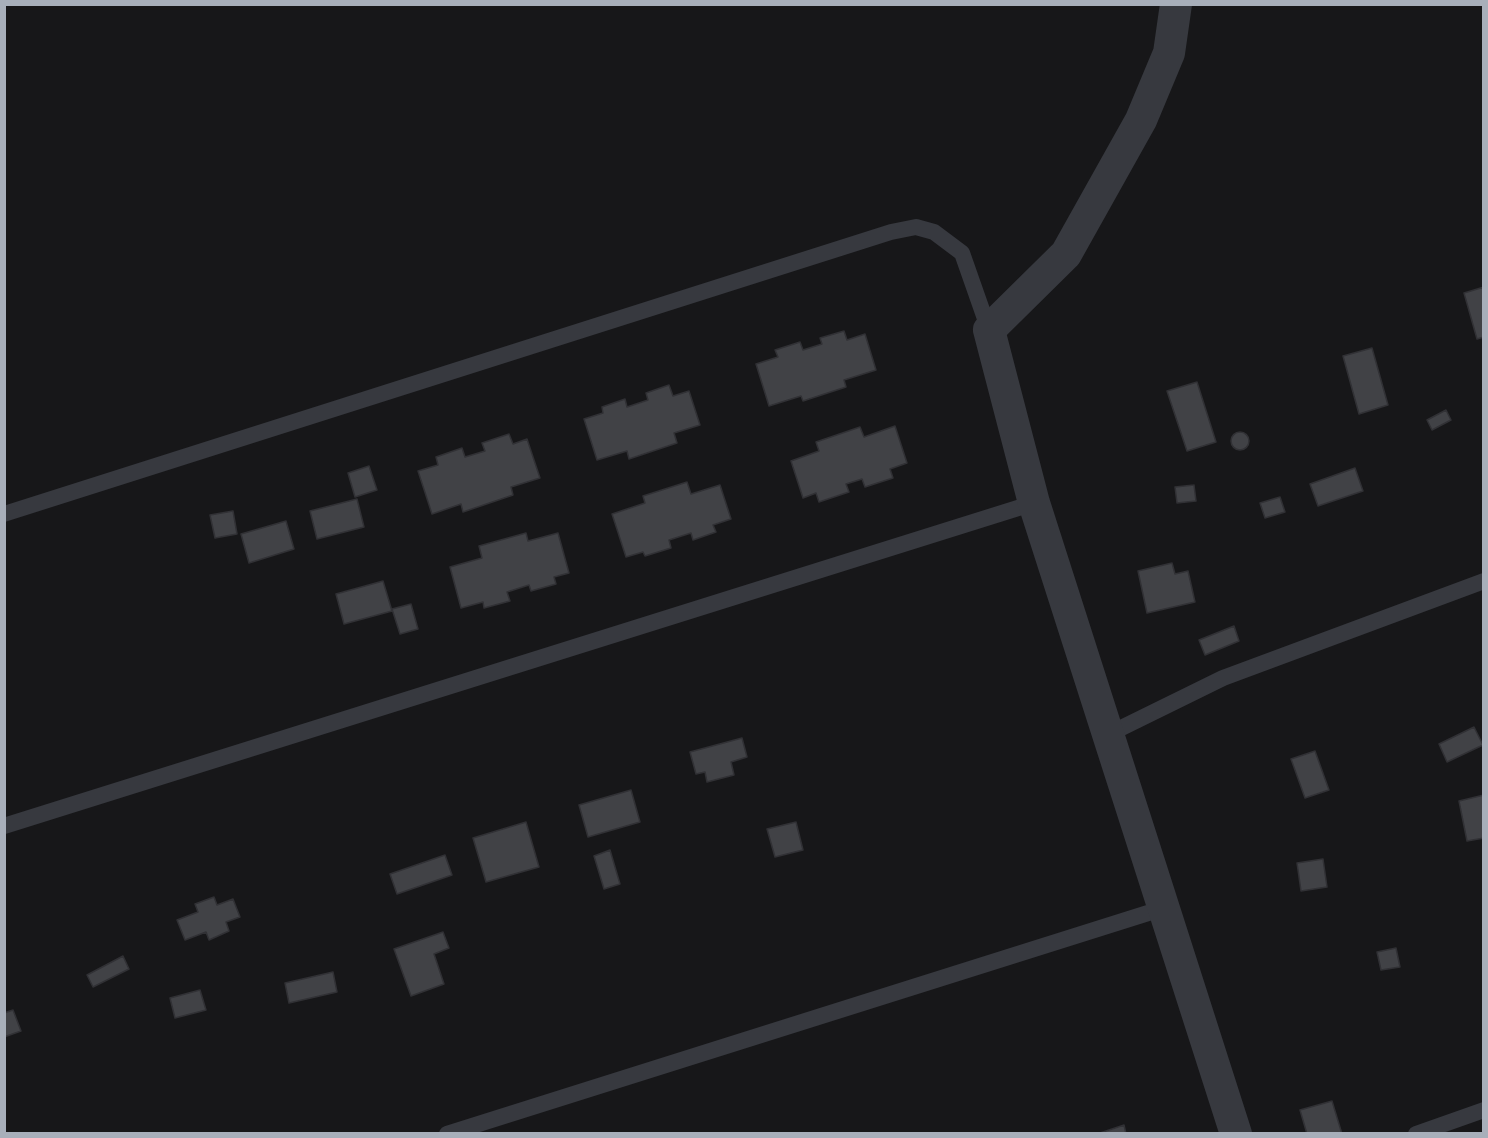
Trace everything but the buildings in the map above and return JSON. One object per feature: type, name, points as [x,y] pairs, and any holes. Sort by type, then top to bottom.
[{"type":"street","points":[[1176,4],[1169,53],[1145,111],[1066,254],[989,330],[1034,503],[1236,1134]]},
{"type":"lane","points":[[4,514],[916,227],[934,232],[962,253],[989,330]]},
{"type":"lane","points":[[4,826],[1034,503]]},
{"type":"lane","points":[[1107,735],[1223,678],[1484,581]]},
{"type":"lane","points":[[447,1134],[1164,908]]},
{"type":"lane","points":[[1416,1134],[1484,1110]]}]
